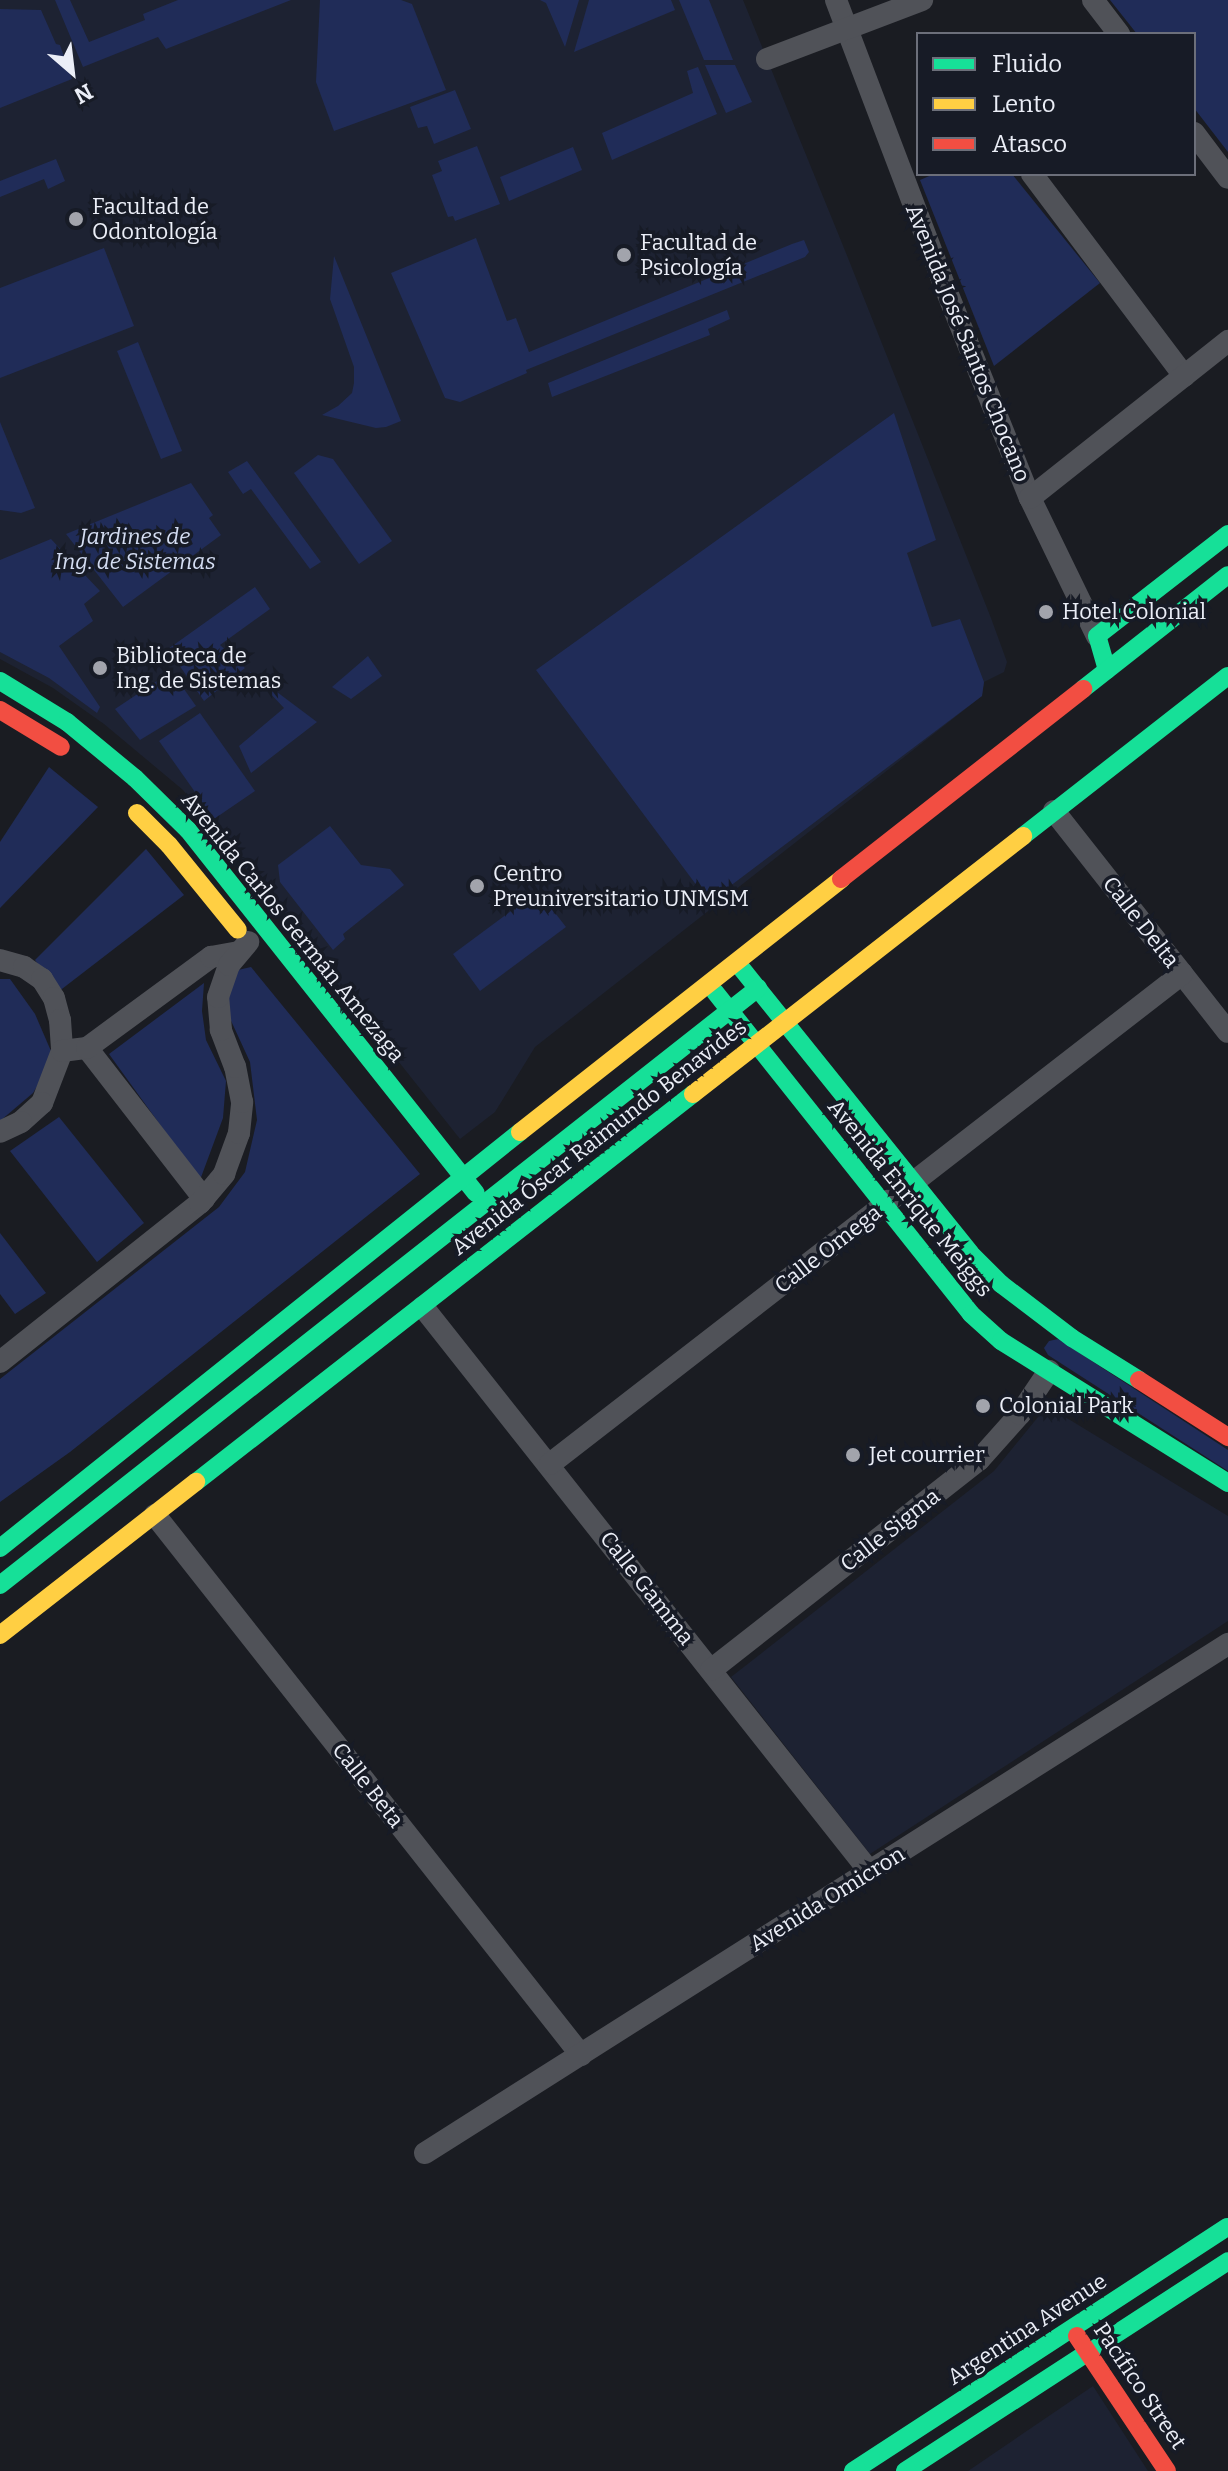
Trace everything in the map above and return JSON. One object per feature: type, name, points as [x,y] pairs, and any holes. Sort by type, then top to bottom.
[{"type":"main road","points":[[1107,670],[1097,636],[1228,534]]},
{"type":"main road","points":[[0,1548],[440,1184],[463,1177],[1228,575]]},
{"type":"main road","name":"Avenida Óscar Raimundo Benavides","points":[[0,1635],[1228,676]]},
{"type":"main road","name":"Avenida Carlos Germán Amezaga","points":[[0,681],[67,722],[135,778],[188,830],[484,1203]]},
{"type":"main road","points":[[0,710],[47,737],[81,764]]},
{"type":"main road","name":"Avenida Carlos Germán Amezaga","points":[[126,801],[169,845],[248,949]]},
{"type":"main road","name":"Avenida Enrique Meiggs","points":[[736,963],[786,1021],[970,1253],[1031,1310],[1228,1437]]},
{"type":"main road","name":"Avenida Enrique Meiggs","points":[[709,985],[971,1314],[1001,1341],[1228,1483]]},
{"type":"main road","name":"Avenida Óscar Raimundo Benavides","points":[[0,1585],[758,988]]},
{"type":"main road","points":[[440,1184],[466,1217]]},
{"type":"main road","name":"Argentina Avenue","points":[[853,2471],[1228,2227]]},
{"type":"main road","points":[[905,2471],[1228,2261]]},
{"type":"main road","points":[[1142,2283],[1158,2307]]},
{"type":"main road","name":"Pacífico Street","points":[[1072,2329],[1167,2471]]},
{"type":"street","name":"Avenida José Santos Chocano","points":[[836,0],[908,165],[1030,498],[1097,636]]},
{"type":"street","points":[[767,59],[922,0]]},
{"type":"street","points":[[1093,0],[1117,32]]},
{"type":"street","points":[[1196,136],[1228,178]]},
{"type":"street","points":[[1034,176],[1184,376]]},
{"type":"street","points":[[1030,498],[1228,341]]},
{"type":"street","name":"Calle Delta","points":[[1054,811],[1228,1032]]},
{"type":"street","points":[[62,1051],[87,1048],[211,957],[248,949]]},
{"type":"street","points":[[0,1362],[204,1199],[224,1174],[239,1133],[242,1102],[235,1067],[221,1030],[218,997],[229,965],[248,949]]},
{"type":"street","points":[[0,960],[24,967],[42,979],[54,998],[60,1020],[62,1051],[42,1103],[21,1122],[0,1132]]},
{"type":"street","name":"Calle Omega","points":[[550,1464],[1182,974]]},
{"type":"street","points":[[87,1048],[204,1199]]},
{"type":"street","name":"Calle Gamma","points":[[423,1307],[870,1872]]},
{"type":"street","name":"Calle Sigma","points":[[711,1670],[979,1460],[1020,1414],[1049,1371]]},
{"type":"street","name":"Calle Beta","points":[[155,1515],[581,2055]]},
{"type":"street","name":"Avenida Omicron","points":[[425,2153],[1228,1644]]},
{"type":"shaded area","points":[[0,0],[743,0],[846,253],[991,618],[1007,662],[1004,672],[984,682],[982,696],[535,1047],[495,1112],[460,1139],[183,790],[104,724],[53,688],[0,659]]},
{"type":"shaded area","points":[[1047,1406],[1228,1516],[1228,1621],[870,1854],[731,1677],[994,1471]]},
{"type":"shaded area","points":[[1093,2386],[1148,2471],[968,2471]]},
{"type":"green space","points":[[55,0],[70,0],[89,42],[145,20],[143,14],[178,0],[291,0],[166,49],[158,37],[83,67]]},
{"type":"green space","points":[[320,0],[401,0],[412,4],[446,90],[334,131],[316,82]]},
{"type":"green space","points":[[540,0],[579,0],[565,47],[546,3]]},
{"type":"green space","points":[[589,0],[671,0],[675,10],[574,52]]},
{"type":"green space","points":[[679,0],[709,0],[733,60],[704,60]]},
{"type":"green space","points":[[1110,0],[1228,0],[1228,152],[1196,111],[1196,32],[1135,32]]},
{"type":"green space","points":[[0,9],[41,10],[56,44],[60,45],[72,79],[0,108]]},
{"type":"green space","points":[[705,65],[735,65],[752,102],[726,113]]},
{"type":"green space","points":[[698,67],[717,114],[612,160],[602,133],[693,93],[687,71]]},
{"type":"green space","points":[[455,90],[471,129],[434,144],[427,126],[418,128],[410,107]]},
{"type":"green space","points":[[477,146],[500,204],[455,221],[453,216],[448,217],[432,175],[442,171],[438,161]]},
{"type":"green space","points":[[573,147],[582,170],[509,201],[500,177]]},
{"type":"green space","points":[[56,159],[65,181],[48,189],[44,179],[0,197],[0,181]]},
{"type":"green space","points":[[929,176],[1014,176],[1100,283],[994,366],[920,180]]},
{"type":"green space","points":[[476,238],[507,321],[516,318],[529,352],[792,244],[804,240],[809,252],[805,257],[526,370],[527,373],[460,402],[445,398],[391,273]]},
{"type":"green space","points":[[104,248],[134,326],[0,378],[0,288]]},
{"type":"green space","points":[[334,256],[401,421],[386,427],[376,428],[322,415],[352,393],[354,383],[354,367],[330,299]]},
{"type":"green space","points":[[727,310],[730,319],[708,329],[710,335],[552,397],[548,383]]},
{"type":"green space","points":[[138,342],[182,451],[161,459],[117,351]]},
{"type":"green space","points":[[894,413],[936,540],[907,553],[932,627],[960,619],[984,682],[982,696],[709,902],[536,670]]},
{"type":"green space","points":[[0,422],[35,508],[21,513],[0,510]]},
{"type":"green space","points":[[318,455],[333,459],[392,541],[359,564],[294,473]]},
{"type":"green space","points":[[247,461],[321,562],[310,569],[251,489],[243,494],[228,472]]},
{"type":"green space","name":"Jardines de Ing. de Sistemas","points":[[191,483],[213,515],[209,518],[221,535],[123,607],[66,534]]},
{"type":"green space","points":[[51,539],[100,591],[84,604],[93,621],[59,646],[100,707],[97,713],[49,678],[0,652],[0,560]]},
{"type":"green space","points":[[255,587],[270,609],[220,645],[245,668],[204,701],[168,649]]},
{"type":"green space","points":[[368,656],[382,676],[351,699],[332,687]]},
{"type":"green space","points":[[249,671],[317,722],[251,773],[239,746],[284,708]]},
{"type":"green space","points":[[166,675],[179,682],[196,706],[140,740],[115,709]]},
{"type":"green space","points":[[200,713],[255,791],[214,819],[159,741]]},
{"type":"green space","points":[[49,767],[98,807],[0,908],[0,842]]},
{"type":"green space","points":[[330,826],[361,865],[390,869],[404,885],[343,934],[345,939],[333,950],[280,882],[278,865]]},
{"type":"green space","points":[[146,849],[184,895],[58,992],[35,960]]},
{"type":"green space","points":[[538,891],[566,927],[480,991],[453,954]]},
{"type":"green space","points":[[251,967],[420,1174],[70,1452],[0,1502],[0,1379],[219,1207],[245,1172],[257,1120],[250,1062],[227,1012],[229,988],[238,970]]},
{"type":"green space","points":[[0,979],[10,979],[35,1014],[54,1058],[33,1093],[0,1121]]},
{"type":"green space","points":[[204,983],[202,1011],[206,1040],[226,1081],[223,1118],[200,1180],[109,1054]]},
{"type":"green space","points":[[59,1117],[144,1223],[97,1262],[10,1151]]},
{"type":"green space","points":[[0,1233],[46,1293],[15,1314],[0,1294]]},
{"type":"green space","points":[[1058,1339],[1228,1450],[1228,1471],[1048,1355],[1044,1348],[1049,1341]]},
{"type":"traffic: fast","points":[[1107,670],[1097,636],[1228,534]]},
{"type":"traffic: fast","points":[[1083,689],[1228,575]]},
{"type":"traffic: fast","points":[[1023,836],[1228,676]]},
{"type":"traffic: fast","points":[[0,681],[67,722],[135,778],[188,830],[476,1193]]},
{"type":"traffic: fast","points":[[742,969],[970,1253],[1001,1284],[1072,1338],[1139,1380]]},
{"type":"traffic: fast","points":[[0,1585],[758,988]]},
{"type":"traffic: fast","points":[[715,992],[971,1314],[1001,1341],[1228,1483]]},
{"type":"traffic: fast","points":[[196,1482],[693,1094]]},
{"type":"traffic: fast","points":[[0,1548],[520,1132]]},
{"type":"traffic: fast","points":[[853,2471],[1228,2227]]},
{"type":"traffic: fast","points":[[905,2471],[1228,2261]]},
{"type":"traffic: slow","points":[[137,813],[169,845],[238,930]]},
{"type":"traffic: slow","points":[[693,1094],[1023,836]]},
{"type":"traffic: slow","points":[[520,1132],[841,879]]},
{"type":"traffic: slow","points":[[0,1635],[196,1482]]},
{"type":"traffic: jam","points":[[841,879],[1083,689]]},
{"type":"traffic: jam","points":[[0,710],[61,747]]},
{"type":"traffic: jam","points":[[1139,1380],[1228,1437]]},
{"type":"traffic: jam","points":[[1077,2336],[1167,2471]]},
{"type":"place","name":"Facultad de Odontología","points":[[76,219]]},
{"type":"place","name":"Facultad de Psicología","points":[[624,255]]},
{"type":"place","name":"Hotel Colonial","points":[[1046,612]]},
{"type":"place","name":"Biblioteca de Ing. de Sistemas","points":[[100,668]]},
{"type":"place","name":"Centro Preuniversitario UNMSM","points":[[477,886]]},
{"type":"place","name":"Colonial Park","points":[[983,1406]]},
{"type":"place","name":"Jet courrier","points":[[853,1455]]}]
